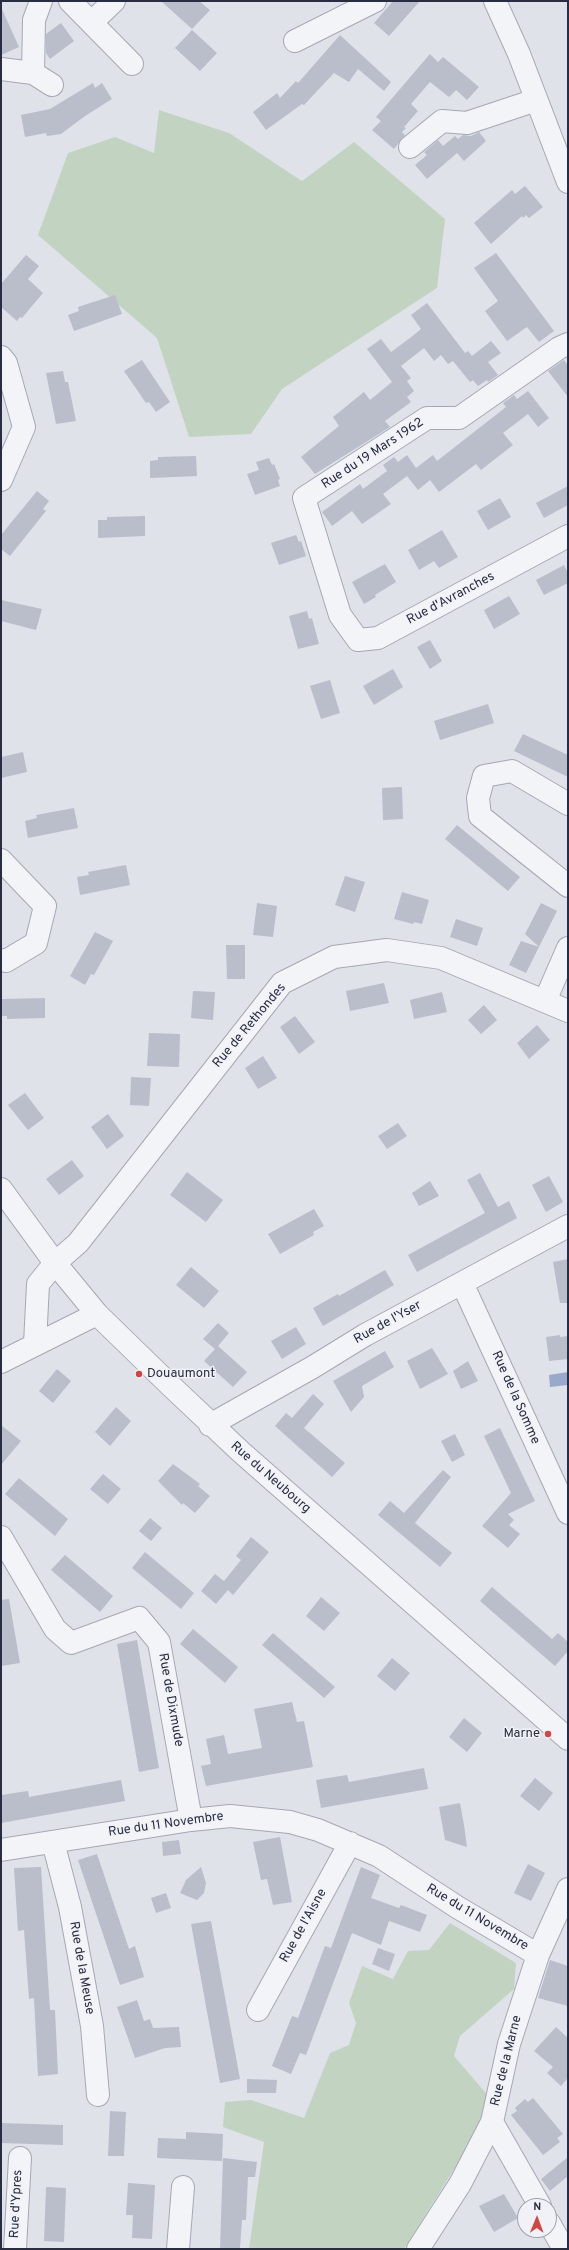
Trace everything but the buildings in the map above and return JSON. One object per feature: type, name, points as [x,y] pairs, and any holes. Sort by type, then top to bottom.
[{"type":"street","points":[[33,73],[34,20],[42,1]]},
{"type":"street","points":[[70,1],[132,64]]},
{"type":"street","points":[[92,22],[114,1]]},
{"type":"street","points":[[295,41],[375,1]]},
{"type":"street","points":[[495,1],[519,54],[568,182]]},
{"type":"street","points":[[1,69],[33,73],[52,85]]},
{"type":"street","points":[[410,147],[442,120],[467,123],[536,100]]},
{"type":"street","name":"Rue du 19 Mars 1962","points":[[340,615],[304,498],[427,418],[459,418],[559,348],[568,344]]},
{"type":"street","points":[[1,357],[6,363],[24,427],[1,480]]},
{"type":"street","name":"Rue d'Avranches","points":[[340,615],[358,640],[378,638],[568,536]]},
{"type":"street","points":[[568,804],[512,771],[484,776],[478,798],[480,816],[568,886]]},
{"type":"street","points":[[1,860],[45,906],[36,943],[6,961],[1,960]]},
{"type":"street","points":[[545,1001],[568,948]]},
{"type":"street","name":"Rue de Rethondes","points":[[35,1344],[38,1284],[55,1263],[78,1242],[282,984],[334,956],[387,950],[441,958],[568,1011]]},
{"type":"street","name":"Rue du Neubourg","points":[[1,1188],[55,1263],[97,1314],[210,1425],[568,1739]]},
{"type":"street","name":"Rue de l'Yser","points":[[210,1425],[313,1367],[364,1335],[568,1226]]},
{"type":"street","name":"Rue de la Somme","points":[[462,1283],[568,1513]]},
{"type":"street","points":[[1,1362],[97,1314]]},
{"type":"street","name":"Rue de Dixmude","points":[[1,1537],[55,1628],[71,1643],[139,1618],[159,1642],[191,1820]]},
{"type":"street","name":"Rue du 11 Novembre","points":[[1,1850],[191,1820],[230,1816],[290,1822],[318,1830],[379,1856],[457,1907],[538,1955]]},
{"type":"street","name":"Rue de la Meuse","points":[[53,1842],[70,1907],[92,2026],[98,2095]]},
{"type":"street","name":"Rue de l'Aisne","points":[[258,2010],[350,1843]]},
{"type":"street","name":"Rue de la Marne","points":[[535,2198],[492,2122],[509,2044],[538,1955],[568,1889]]},
{"type":"street","points":[[418,2249],[460,2184],[492,2122]]},
{"type":"street","name":"Rue d'Ypres","points":[[15,2249],[20,2158]]},
{"type":"street","points":[[178,2249],[183,2187]]},
{"type":"street","points":[[557,2237],[564,2249]]},
{"type":"green space","points":[[159,110],[229,133],[302,181],[354,142],[445,219],[437,288],[282,389],[251,434],[189,437],[157,338],[38,235],[68,153],[115,137],[154,153]]},
{"type":"green space","points":[[450,1923],[516,1963],[514,1989],[460,2036],[454,2056],[490,2098],[473,2139],[404,2249],[249,2249],[264,2142],[223,2127],[225,2102],[251,2100],[304,2118],[330,2053],[349,2045],[356,2023],[349,2003],[362,1966],[393,1979],[408,1951],[429,1950]]},
{"type":"water","points":[[568,1372],[568,1385],[550,1387],[549,1375]]},
{"type":"place","name":"Douaumont","points":[[139,1374]]},
{"type":"place","name":"Marne","points":[[548,1734]]}]
